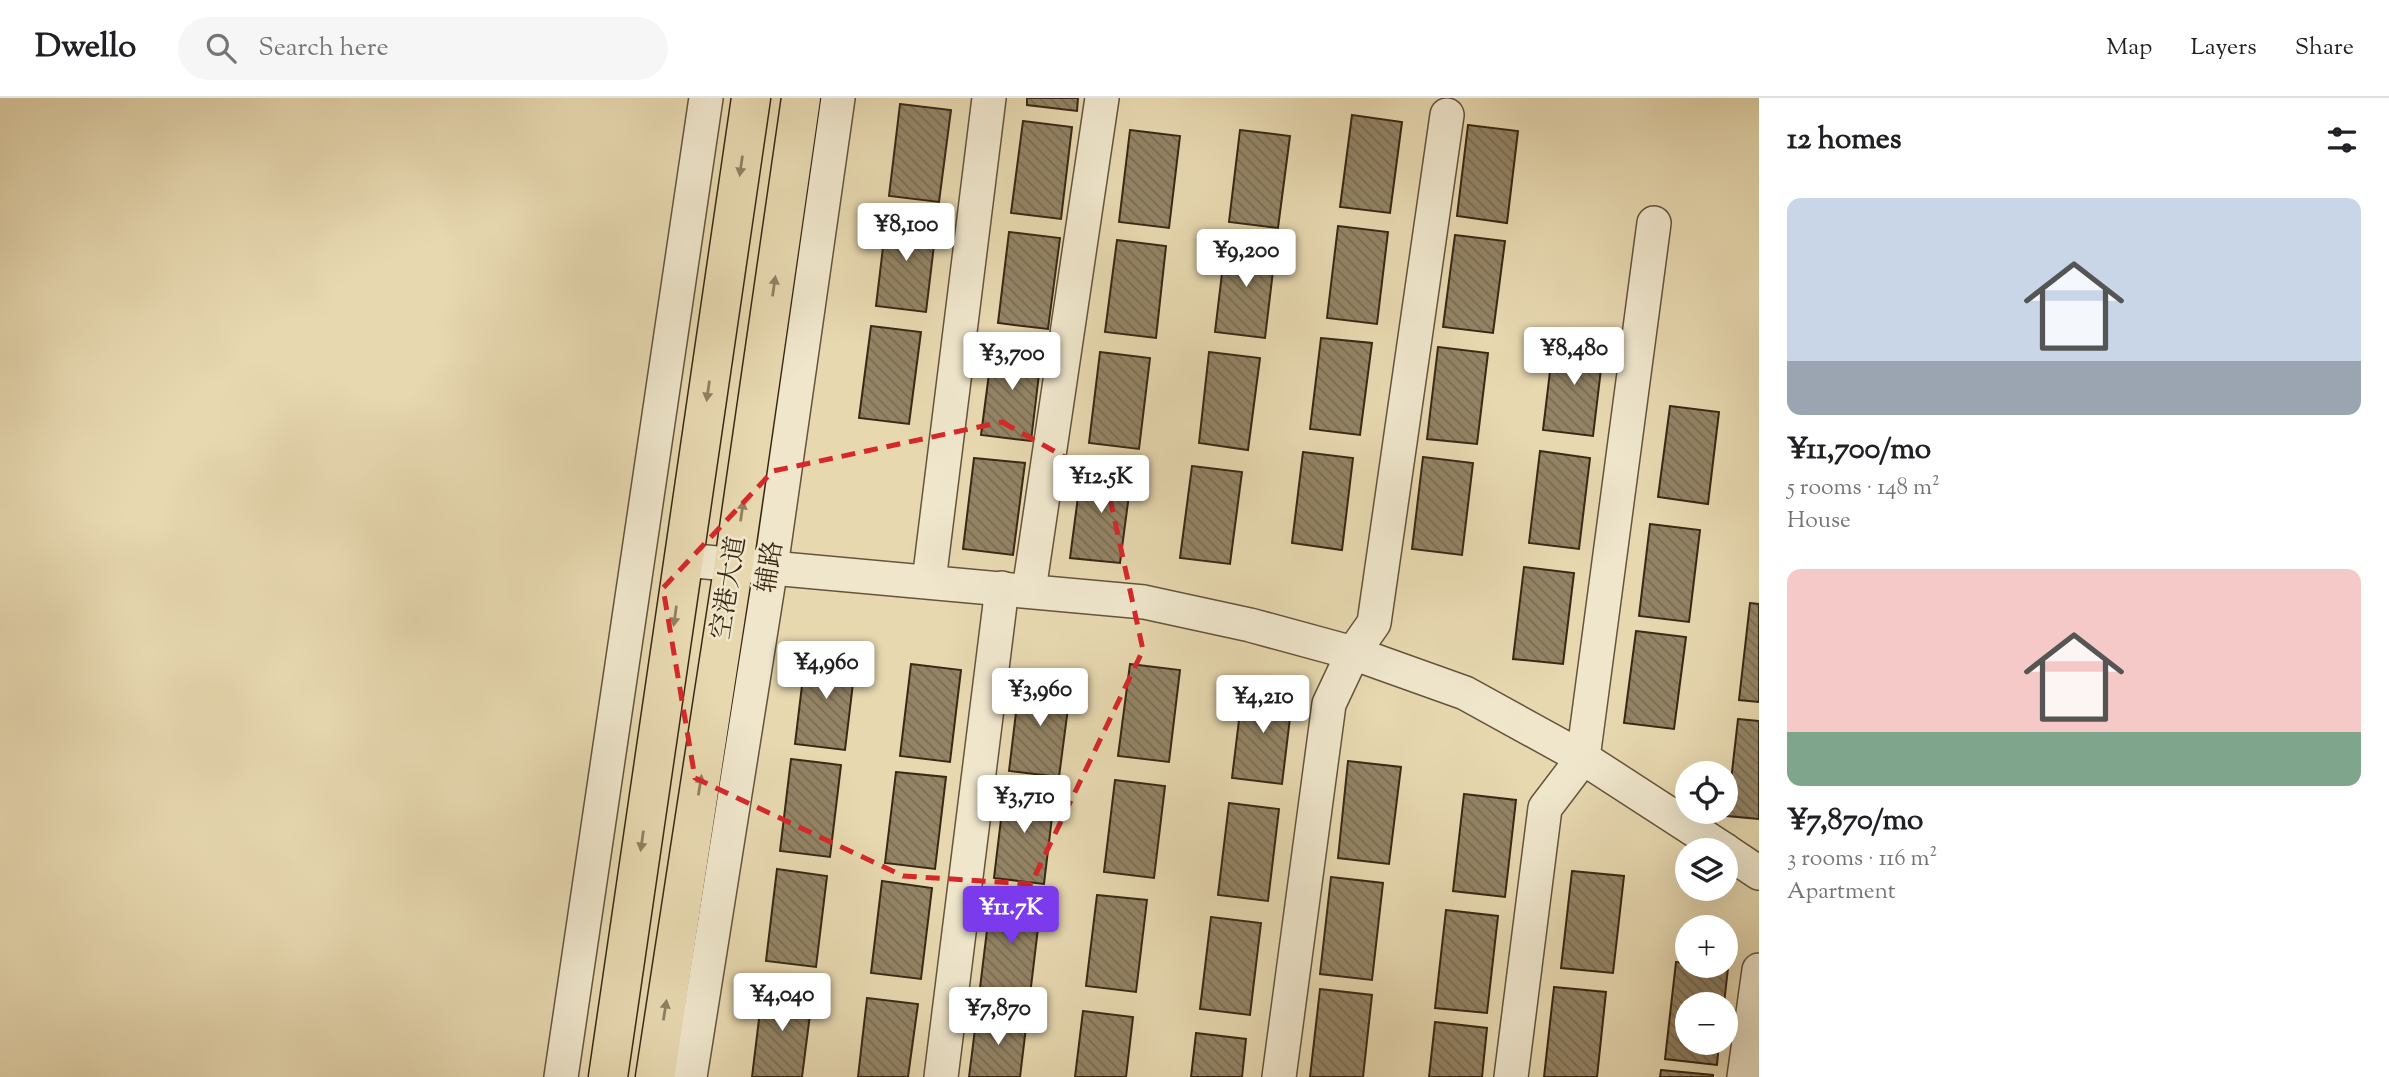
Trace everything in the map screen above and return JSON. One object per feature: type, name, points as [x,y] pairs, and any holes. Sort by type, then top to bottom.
[{"type":"main road","name":"空港大道","points":[[608,1077],[751,98]]},
{"type":"main road","name":"空港大道","points":[[655,1077],[753,565],[800,98]]},
{"type":"street","points":[[561,1077],[706,98]]},
{"type":"street","name":"辅路","points":[[690,1077],[753,565],[838,98]]},
{"type":"street","points":[[929,581],[989,98]]},
{"type":"street","points":[[940,1077],[1016,589],[1102,98]]},
{"type":"street","points":[[1279,1077],[1329,704],[1353,653],[1374,623],[1447,115]]},
{"type":"street","points":[[1511,1077],[1545,808],[1583,758],[1654,223]]},
{"type":"street","points":[[684,560],[1144,602],[1250,625],[1353,653],[1465,693],[1583,758],[1705,838]]},
{"type":"street","points":[[1738,859],[1759,873]]},
{"type":"street","points":[[1744,1077],[1759,971]]},
{"type":"highlighted area","points":[[1002,422],[1106,480],[1143,650],[1031,884],[903,876],[695,778],[663,588],[773,471]]},
{"type":"building","points":[[1027,98],[1078,98],[1077,111],[1027,105]]},
{"type":"building","points":[[900,104],[951,110],[939,202],[889,196]]},
{"type":"building","points":[[1352,115],[1402,122],[1390,213],[1340,207]]},
{"type":"building","points":[[1023,121],[1072,127],[1061,219],[1011,213]]},
{"type":"building","points":[[1468,125],[1518,131],[1507,223],[1457,216]]},
{"type":"building","points":[[1130,130],[1180,136],[1169,228],[1119,222]]},
{"type":"building","points":[[1240,130],[1290,136],[1278,228],[1229,222]]},
{"type":"building","points":[[887,214],[937,220],[926,312],[876,306]]},
{"type":"building","points":[[1338,226],[1388,232],[1377,324],[1327,318]]},
{"type":"building","points":[[1009,232],[1060,238],[1048,329],[998,323]]},
{"type":"building","points":[[1455,235],[1505,241],[1493,333],[1443,327]]},
{"type":"building","points":[[1117,240],[1166,246],[1156,338],[1105,332]]},
{"type":"building","points":[[1226,240],[1276,246],[1265,338],[1215,332]]},
{"type":"building","points":[[871,326],[921,332],[909,424],[859,418]]},
{"type":"building","points":[[1321,338],[1372,343],[1360,435],[1310,429]]},
{"type":"building","points":[[1554,338],[1604,344],[1593,436],[1543,430]]},
{"type":"building","points":[[993,343],[1042,349],[1031,441],[981,435]]},
{"type":"building","points":[[1438,347],[1488,353],[1477,444],[1427,439]]},
{"type":"building","points":[[1100,352],[1150,358],[1139,449],[1089,443]]},
{"type":"building","points":[[1209,352],[1260,358],[1248,450],[1199,443]]},
{"type":"building","points":[[1670,406],[1719,412],[1708,504],[1658,497]]},
{"type":"building","points":[[1540,451],[1590,458],[1579,549],[1529,543]]},
{"type":"building","points":[[1303,452],[1353,458],[1342,550],[1292,543]]},
{"type":"building","points":[[1423,457],[1473,463],[1462,555],[1412,549]]},
{"type":"building","points":[[974,458],[1025,463],[1013,555],[963,549]]},
{"type":"building","points":[[1082,466],[1132,472],[1120,563],[1070,558]]},
{"type":"building","points":[[1192,466],[1242,472],[1230,564],[1180,558]]},
{"type":"building","points":[[1650,524],[1700,530],[1689,622],[1639,616]]},
{"type":"building","points":[[1524,567],[1574,573],[1563,664],[1513,659]]},
{"type":"building","points":[[1750,603],[1759,604],[1759,702],[1739,700]]},
{"type":"building","points":[[1636,631],[1686,637],[1674,729],[1624,723]]},
{"type":"building","points":[[806,652],[856,658],[845,750],[795,744]]},
{"type":"building","points":[[911,664],[961,670],[950,762],[900,756]]},
{"type":"building","points":[[1130,664],[1180,670],[1169,762],[1118,756]]},
{"type":"building","points":[[1020,679],[1071,685],[1059,777],[1009,771]]},
{"type":"building","points":[[1243,687],[1293,693],[1282,784],[1232,778]]},
{"type":"building","points":[[1738,719],[1759,721],[1759,819],[1738,817],[1738,761],[1733,761]]},
{"type":"building","points":[[791,759],[841,765],[830,857],[780,851]]},
{"type":"building","points":[[1348,761],[1401,767],[1389,864],[1338,858]]},
{"type":"building","points":[[896,772],[946,777],[935,869],[885,863]]},
{"type":"building","points":[[1115,780],[1165,786],[1154,878],[1104,872]]},
{"type":"building","points":[[1005,786],[1055,792],[1044,884],[994,878]]},
{"type":"building","points":[[1464,794],[1516,800],[1505,897],[1453,891]]},
{"type":"building","points":[[1229,803],[1279,809],[1268,901],[1218,895]]},
{"type":"building","points":[[777,869],[827,876],[816,967],[766,961]]},
{"type":"building","points":[[1572,871],[1624,876],[1613,973],[1561,968]]},
{"type":"building","points":[[1331,877],[1383,883],[1372,980],[1320,974]]},
{"type":"building","points":[[882,881],[932,888],[921,979],[871,973]]},
{"type":"building","points":[[1097,895],[1147,900],[1136,992],[1086,986]]},
{"type":"building","points":[[991,897],[1041,903],[1030,995],[980,988]]},
{"type":"building","points":[[1446,910],[1498,916],[1487,1013],[1435,1008]]},
{"type":"building","points":[[1211,917],[1261,923],[1250,1015],[1200,1009]]},
{"type":"building","points":[[1675,971],[1675,978],[1727,978],[1725,992],[1675,992],[1675,1055],[1718,1055],[1717,1065],[1665,1059]]},
{"type":"building","points":[[763,986],[813,991],[802,1077],[752,1077]]},
{"type":"building","points":[[1554,987],[1606,992],[1597,1077],[1544,1077]]},
{"type":"building","points":[[1320,989],[1372,995],[1363,1077],[1310,1077]]},
{"type":"building","points":[[867,998],[918,1004],[908,1077],[858,1077]]},
{"type":"building","points":[[1083,1011],[1133,1017],[1126,1077],[1075,1077]]},
{"type":"building","points":[[977,1013],[1027,1019],[1020,1077],[969,1077]]},
{"type":"building","points":[[1435,1022],[1487,1028],[1482,1077],[1429,1077]]},
{"type":"building","points":[[1196,1033],[1246,1039],[1242,1077],[1191,1077]]},
{"type":"building","points":[[1661,1070],[1713,1075],[1713,1077],[1660,1077]]}]
